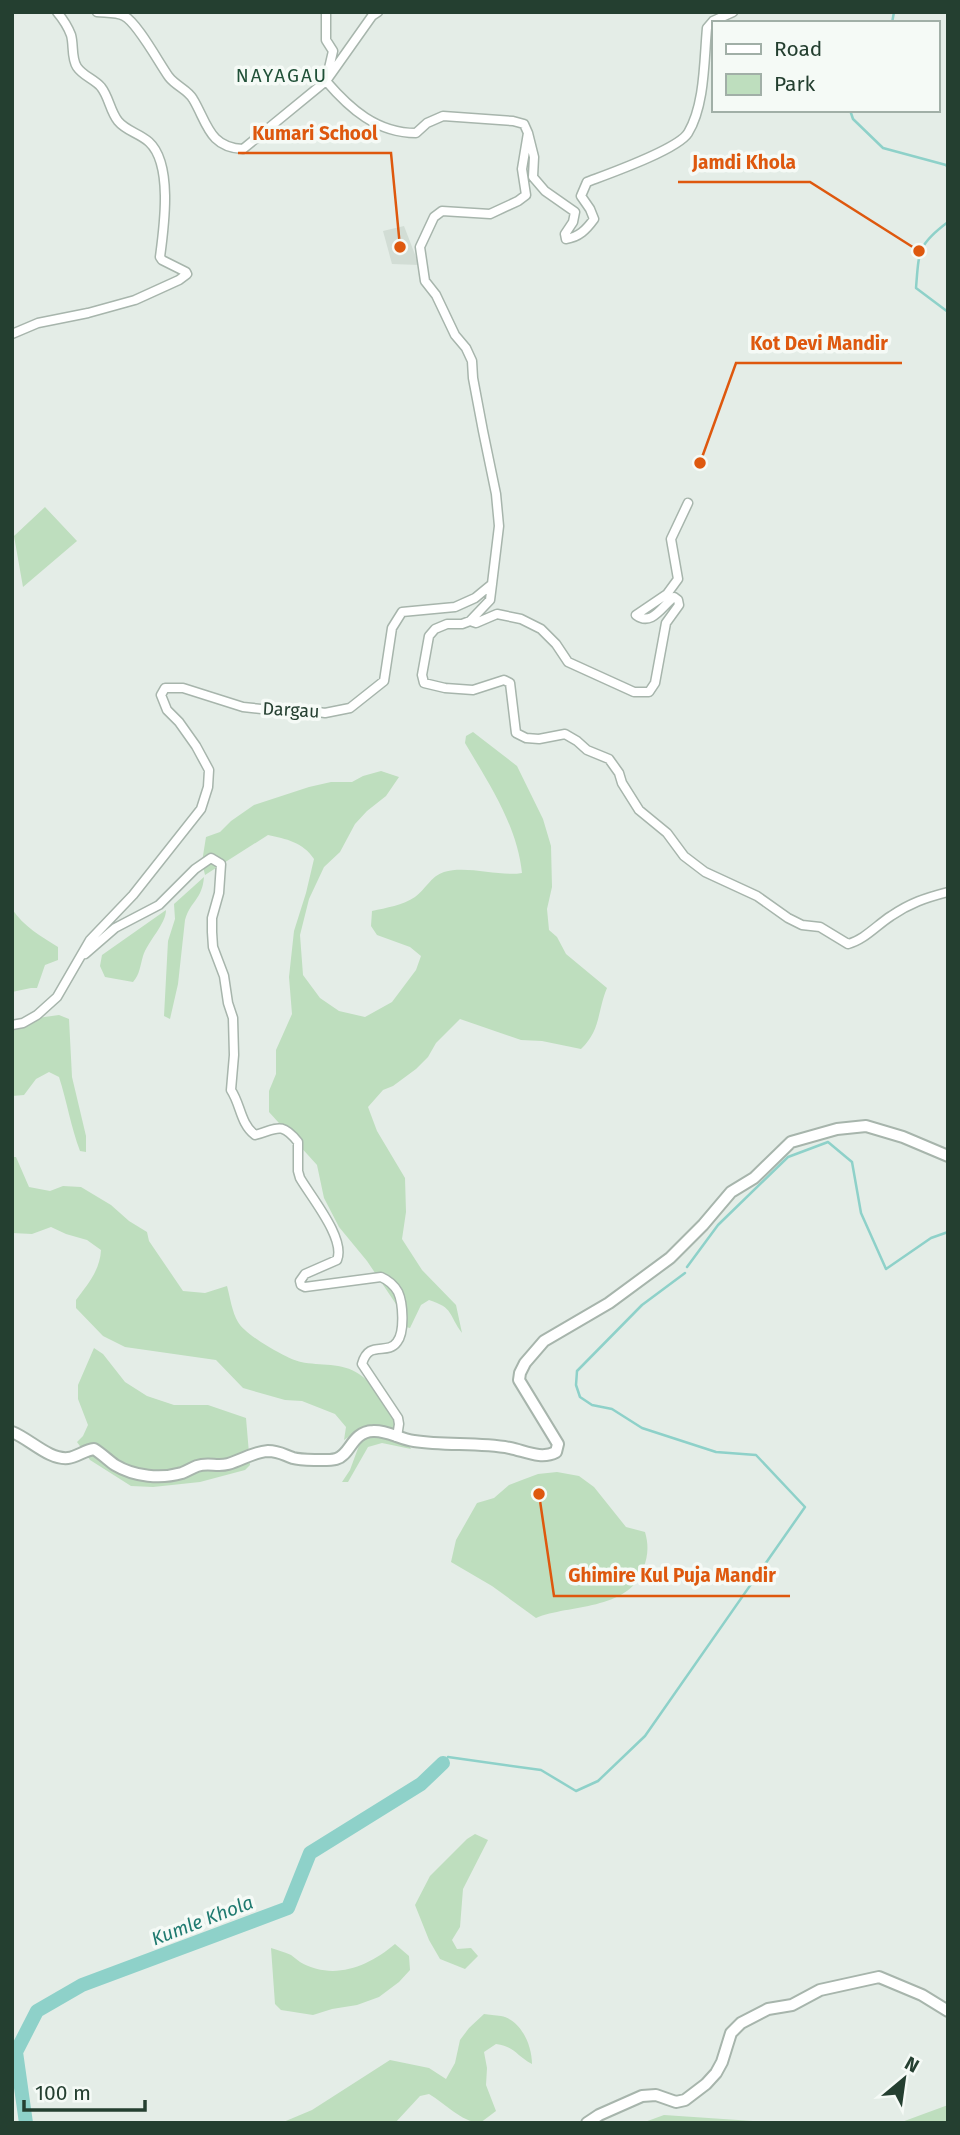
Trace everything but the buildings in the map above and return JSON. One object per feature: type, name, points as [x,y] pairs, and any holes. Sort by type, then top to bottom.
[{"type":"street","points":[[12,334],[38,323],[88,313],[143,297],[185,276],[186,272],[160,257],[166,191],[163,171],[156,154],[150,142],[126,129],[116,119],[107,95],[99,84],[88,78],[75,65],[71,35],[57,12]]},
{"type":"street","points":[[97,12],[124,16],[137,29],[171,80],[192,96],[213,137],[230,149],[243,149],[326,81],[372,16],[378,12]]},
{"type":"street","points":[[326,12],[326,40],[333,51],[326,81]]},
{"type":"street","points":[[713,21],[733,12]]},
{"type":"street","points":[[326,81],[367,120],[400,133],[416,133],[427,123],[443,116],[524,124],[534,157],[533,177],[545,191],[575,212],[573,222],[565,234],[566,239],[574,238],[594,219],[581,196],[587,183],[672,147],[687,135],[697,109],[708,28],[712,22]]},
{"type":"street","points":[[528,133],[522,169],[526,195],[490,214],[442,211],[434,217],[426,230],[420,247],[425,281],[436,295],[455,335],[472,361],[482,431],[496,494],[499,526],[490,600],[470,621],[447,624],[435,629],[429,636],[422,675],[424,683],[473,690],[504,680],[510,683],[516,733],[526,738],[539,739],[565,734],[587,750],[609,759],[639,810],[667,833],[684,856],[705,872],[748,890],[788,918],[802,925],[820,927],[848,944],[854,943],[921,898],[948,892]]},
{"type":"street","points":[[470,621],[476,623],[498,614],[521,619],[541,629],[556,644],[568,662],[634,692],[649,692],[655,683],[666,623],[679,605],[678,600],[674,597],[656,615],[646,620],[636,615],[667,594],[678,579],[671,539],[688,503]]},
{"type":"street","name":"Dargau","points":[[12,1025],[23,1023],[57,997],[90,940],[133,895],[201,809],[208,787],[209,770],[196,746],[167,710],[161,695],[166,688],[183,688],[243,707],[325,713],[350,708],[384,681],[392,628],[402,612],[455,607],[475,598],[492,584]]},
{"type":"street","points":[[78,961],[114,928],[159,905],[195,869],[211,858],[221,864],[212,932],[213,947],[224,976],[233,1018],[231,1090],[236,1097],[243,1122],[255,1135],[274,1127],[284,1129],[298,1142],[300,1178],[338,1240],[340,1255],[337,1260],[305,1274],[300,1284],[306,1287],[381,1277],[399,1294],[401,1331],[396,1345],[372,1349],[364,1357],[362,1364],[398,1418],[397,1437]]},
{"type":"street","points":[[12,1432],[57,1457],[68,1458],[94,1449],[119,1468],[135,1474],[159,1476],[183,1473],[197,1466],[219,1466],[269,1451],[282,1452],[294,1459],[334,1460],[340,1458],[353,1440],[367,1432],[383,1431],[412,1441],[479,1443],[529,1454],[549,1455],[556,1452],[558,1444],[519,1380],[525,1363],[544,1341],[609,1303],[670,1258],[731,1192],[754,1178],[791,1142],[837,1129],[866,1126],[903,1137],[948,1156]]},
{"type":"street","points":[[587,2123],[642,2096],[656,2095],[676,2102],[685,2100],[716,2073],[731,2034],[741,2023],[763,2010],[792,2005],[828,1987],[883,1978],[922,1995],[948,2011]]},
{"type":"shaded area","points":[[404,226],[419,265],[392,264],[383,231]]},
{"type":"green space","points":[[45,507],[77,541],[23,587],[14,536]]},
{"type":"green space","points":[[473,732],[517,766],[543,819],[551,846],[552,887],[547,909],[549,930],[557,937],[566,954],[607,988],[595,1028],[581,1049],[542,1041],[521,1040],[460,1019],[436,1043],[428,1057],[416,1069],[383,1090],[368,1107],[377,1131],[405,1178],[406,1212],[402,1239],[422,1270],[456,1305],[462,1333],[447,1309],[429,1300],[421,1305],[410,1328],[402,1326],[400,1310],[367,1261],[339,1227],[324,1198],[317,1165],[269,1112],[269,1091],[276,1074],[276,1050],[292,1014],[289,977],[294,931],[314,859],[299,845],[268,835],[205,875],[202,862],[206,837],[220,832],[254,805],[309,787],[331,782],[352,782],[381,771],[399,777],[386,796],[355,824],[340,852],[324,867],[309,899],[300,935],[303,975],[320,998],[339,1011],[365,1017],[392,1002],[416,970],[421,956],[410,947],[377,935],[371,926],[372,911],[410,900],[444,872],[463,870],[522,873],[508,822],[465,743],[466,736]]},
{"type":"green space","points":[[204,877],[201,891],[185,920],[178,984],[170,1019],[164,1016],[168,941],[175,919],[174,904]]},
{"type":"green space","points":[[12,909],[27,926],[58,947],[58,960],[45,965],[37,988],[12,992]]},
{"type":"green space","points":[[166,910],[163,921],[145,950],[133,982],[105,977],[100,966],[102,955]]},
{"type":"green space","points":[[59,1015],[69,1019],[72,1077],[86,1136],[86,1152],[80,1151],[59,1077],[49,1072],[36,1079],[24,1095],[12,1096],[12,1031],[30,1019]]},
{"type":"green space","points":[[12,1157],[16,1157],[29,1187],[50,1191],[63,1186],[81,1187],[147,1232],[149,1241],[183,1291],[205,1293],[227,1286],[238,1322],[267,1346],[301,1362],[338,1366],[359,1374],[381,1398],[411,1449],[382,1443],[368,1447],[348,1482],[342,1482],[350,1470],[361,1440],[353,1434],[344,1440],[346,1427],[335,1414],[302,1401],[285,1400],[243,1388],[216,1360],[125,1347],[103,1336],[76,1308],[76,1300],[96,1270],[101,1250],[87,1240],[51,1227],[32,1234],[12,1233]]},
{"type":"green space","points":[[94,1348],[103,1354],[125,1382],[147,1396],[174,1405],[208,1405],[246,1418],[250,1465],[245,1470],[200,1482],[153,1487],[131,1486],[90,1460],[77,1442],[88,1425],[78,1399],[78,1385]]},
{"type":"green space","points":[[557,1472],[579,1476],[594,1487],[626,1527],[645,1532],[647,1556],[635,1583],[624,1593],[611,1600],[536,1618],[492,1586],[451,1562],[456,1540],[477,1503],[494,1498],[509,1485],[538,1474]]},
{"type":"green space","points":[[475,1834],[488,1840],[463,1889],[460,1927],[452,1940],[457,1949],[471,1948],[478,1956],[465,1969],[440,1959],[415,1905],[430,1876]]},
{"type":"green space","points":[[395,1944],[409,1956],[410,1970],[379,1997],[313,2015],[281,2010],[275,2004],[271,1948],[291,1955],[312,1968],[337,1971],[362,1965]]},
{"type":"green space","points":[[484,2014],[508,2018],[520,2028],[530,2049],[532,2064],[503,2045],[496,2044],[484,2052],[486,2085],[496,2111],[480,2123],[460,2116],[429,2094],[420,2096],[395,2123],[281,2123],[312,2110],[390,2060],[429,2068],[446,2079],[455,2063],[460,2040]]},
{"type":"green space","points":[[948,2105],[948,2123],[899,2123]]},
{"type":"green space","points":[[664,2115],[784,2123],[642,2123]]},
{"type":"waterway","points":[[892,21],[894,12]]},
{"type":"waterway","points":[[851,112],[853,119],[883,148],[946,165],[948,168]]},
{"type":"waterway","points":[[948,222],[925,243],[919,257],[916,288],[948,312]]},
{"type":"waterway","points":[[687,1267],[718,1225],[788,1157],[828,1142],[852,1162],[861,1213],[886,1269],[931,1238],[948,1232]]},
{"type":"waterway","points":[[448,1757],[541,1770],[576,1791],[598,1781],[645,1736],[805,1507],[756,1455],[716,1452],[642,1428],[612,1409],[592,1405],[580,1397],[576,1385],[577,1371],[642,1305],[685,1273]]},
{"type":"waterway","name":"Kumle Khola","points":[[26,2123],[16,2052],[37,2011],[82,1985],[288,1908],[310,1853],[421,1784],[443,1763]]},
{"type":"place","name":"Kumari School","points":[[400,247]]},
{"type":"place","name":"Jamdi Khola","points":[[919,251]]},
{"type":"place","name":"Kot Devi Mandir","points":[[700,463]]},
{"type":"place","name":"Ghimire Kul Puja Mandir","points":[[539,1494]]},
{"type":"district","name":"NAYAGAU","points":[[282,75]]}]
